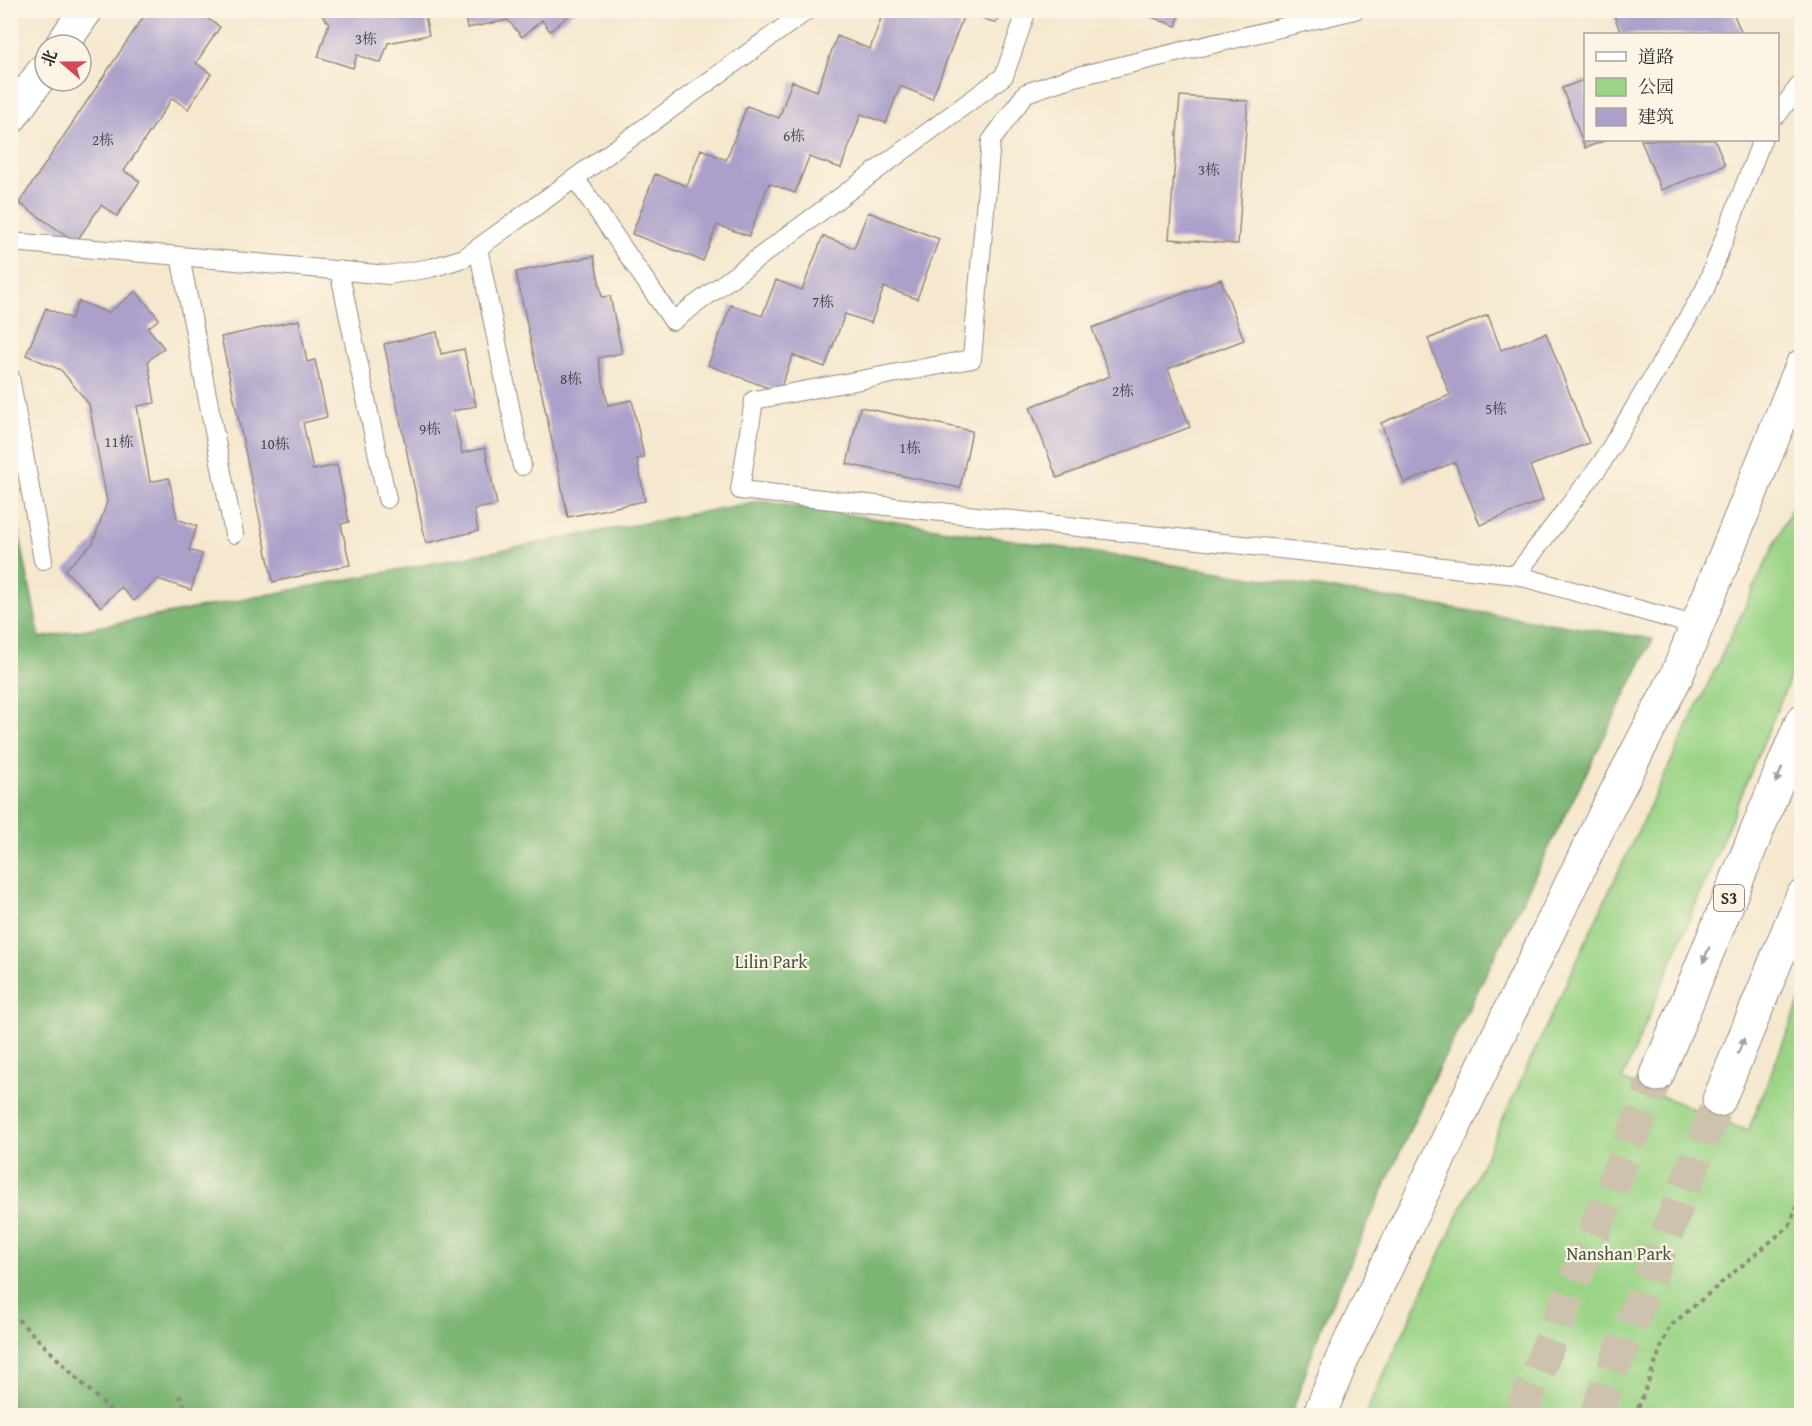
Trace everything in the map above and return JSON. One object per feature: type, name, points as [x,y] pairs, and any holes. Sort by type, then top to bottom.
[{"type":"main road","points":[[70,33],[86,10]]},
{"type":"main road","points":[[10,117],[33,85]]},
{"type":"main road","points":[[1319,1416],[1343,1357],[1587,851],[1677,675],[1799,372]]},
{"type":"main road","name":"S3","points":[[1657,1076],[1802,721]]},
{"type":"main road","points":[[1719,1100],[1802,897]]},
{"type":"lane","points":[[10,242],[388,275],[431,268],[464,258],[808,10]]},
{"type":"lane","points":[[575,178],[673,321],[1004,76],[1027,10]]},
{"type":"lane","points":[[1355,10],[1070,78],[1026,93],[991,141],[972,359],[754,400],[740,490],[1516,575],[1696,626]]},
{"type":"lane","points":[[1779,113],[1802,82]]},
{"type":"lane","points":[[1516,575],[1601,464],[1706,289],[1762,141]]},
{"type":"lane","points":[[478,248],[522,466]]},
{"type":"lane","points":[[180,256],[234,534]]},
{"type":"lane","points":[[339,270],[387,499]]},
{"type":"lane","points":[[10,377],[43,560]]},
{"type":"path","points":[[1635,1416],[1670,1327],[1789,1226],[1802,1194]]},
{"type":"path","points":[[10,1316],[15,1317],[39,1339],[89,1391],[117,1416]]},
{"type":"path","points":[[179,1395],[190,1416]]},
{"type":"green space","name":"Lilin Park","points":[[10,488],[40,638],[760,501],[1653,639],[1428,1090],[1321,1327],[1291,1415],[11,1415]]},
{"type":"green space","name":"Nanshan Park","points":[[1801,489],[1801,652],[1622,1080],[1748,1131],[1801,998],[1801,1415],[1365,1415],[1605,900]]},
{"type":"building","points":[[148,10],[195,10],[220,27],[196,63],[211,74],[188,109],[172,98],[124,171],[140,181],[117,216],[101,205],[76,242],[19,203]]},
{"type":"building","points":[[317,10],[449,10],[449,12],[425,16],[429,35],[388,43],[381,63],[357,55],[353,68],[318,57],[329,23]]},
{"type":"building","points":[[464,10],[575,10],[550,31],[542,20],[522,37],[508,20],[467,28]]},
{"type":"building","points":[[884,10],[1001,10],[996,23],[965,12],[932,99],[900,86],[886,123],[861,114],[841,168],[809,157],[795,193],[769,183],[749,236],[717,225],[703,261],[632,234],[655,174],[687,186],[701,149],[726,160],[747,106],[779,118],[792,81],[817,91],[837,36],[870,49]]},
{"type":"building","points":[[1132,10],[1181,10],[1176,26]]},
{"type":"building","points":[[1612,10],[1681,10],[1683,15],[1695,10],[1732,10],[1742,33],[1621,33]]},
{"type":"building","points":[[1584,80],[1584,141],[1603,141],[1585,148],[1562,88]]},
{"type":"building","points":[[1180,96],[1248,101],[1238,244],[1169,239]]},
{"type":"building","points":[[1641,141],[1715,141],[1725,165],[1661,190]]},
{"type":"building","points":[[868,212],[939,239],[917,299],[884,287],[871,323],[845,314],[825,367],[793,355],[779,392],[708,365],[731,305],[762,316],[776,280],[802,290],[823,236],[854,248]]},
{"type":"building","points":[[594,256],[602,297],[610,296],[622,353],[598,358],[608,405],[632,400],[644,457],[637,459],[645,501],[568,517],[516,272]]},
{"type":"building","points":[[1221,279],[1244,340],[1168,369],[1190,427],[1057,478],[1030,407],[1110,376],[1092,328]]},
{"type":"building","points":[[136,291],[159,319],[148,328],[164,348],[148,361],[155,403],[137,406],[150,482],[169,478],[177,519],[197,526],[189,550],[202,554],[191,590],[158,579],[134,601],[121,587],[101,607],[65,570],[93,543],[107,502],[89,404],[61,370],[26,355],[46,308],[71,319],[79,301],[108,313]]},
{"type":"building","points":[[1488,315],[1501,350],[1546,333],[1589,443],[1530,466],[1543,500],[1480,525],[1455,462],[1404,483],[1381,423],[1450,395],[1428,339]]},
{"type":"building","points":[[299,320],[307,362],[315,360],[327,417],[303,423],[313,470],[337,465],[349,522],[341,524],[350,565],[273,582],[221,337]]},
{"type":"building","points":[[437,332],[441,354],[464,349],[476,406],[453,411],[462,453],[485,448],[497,505],[474,509],[478,531],[426,543],[384,344]]},
{"type":"building","points":[[860,407],[972,431],[960,488],[847,464]]},
{"type":"tunnel","points":[[1520,1416],[1657,1075]]},
{"type":"tunnel","points":[[1595,1416],[1719,1100]]}]
